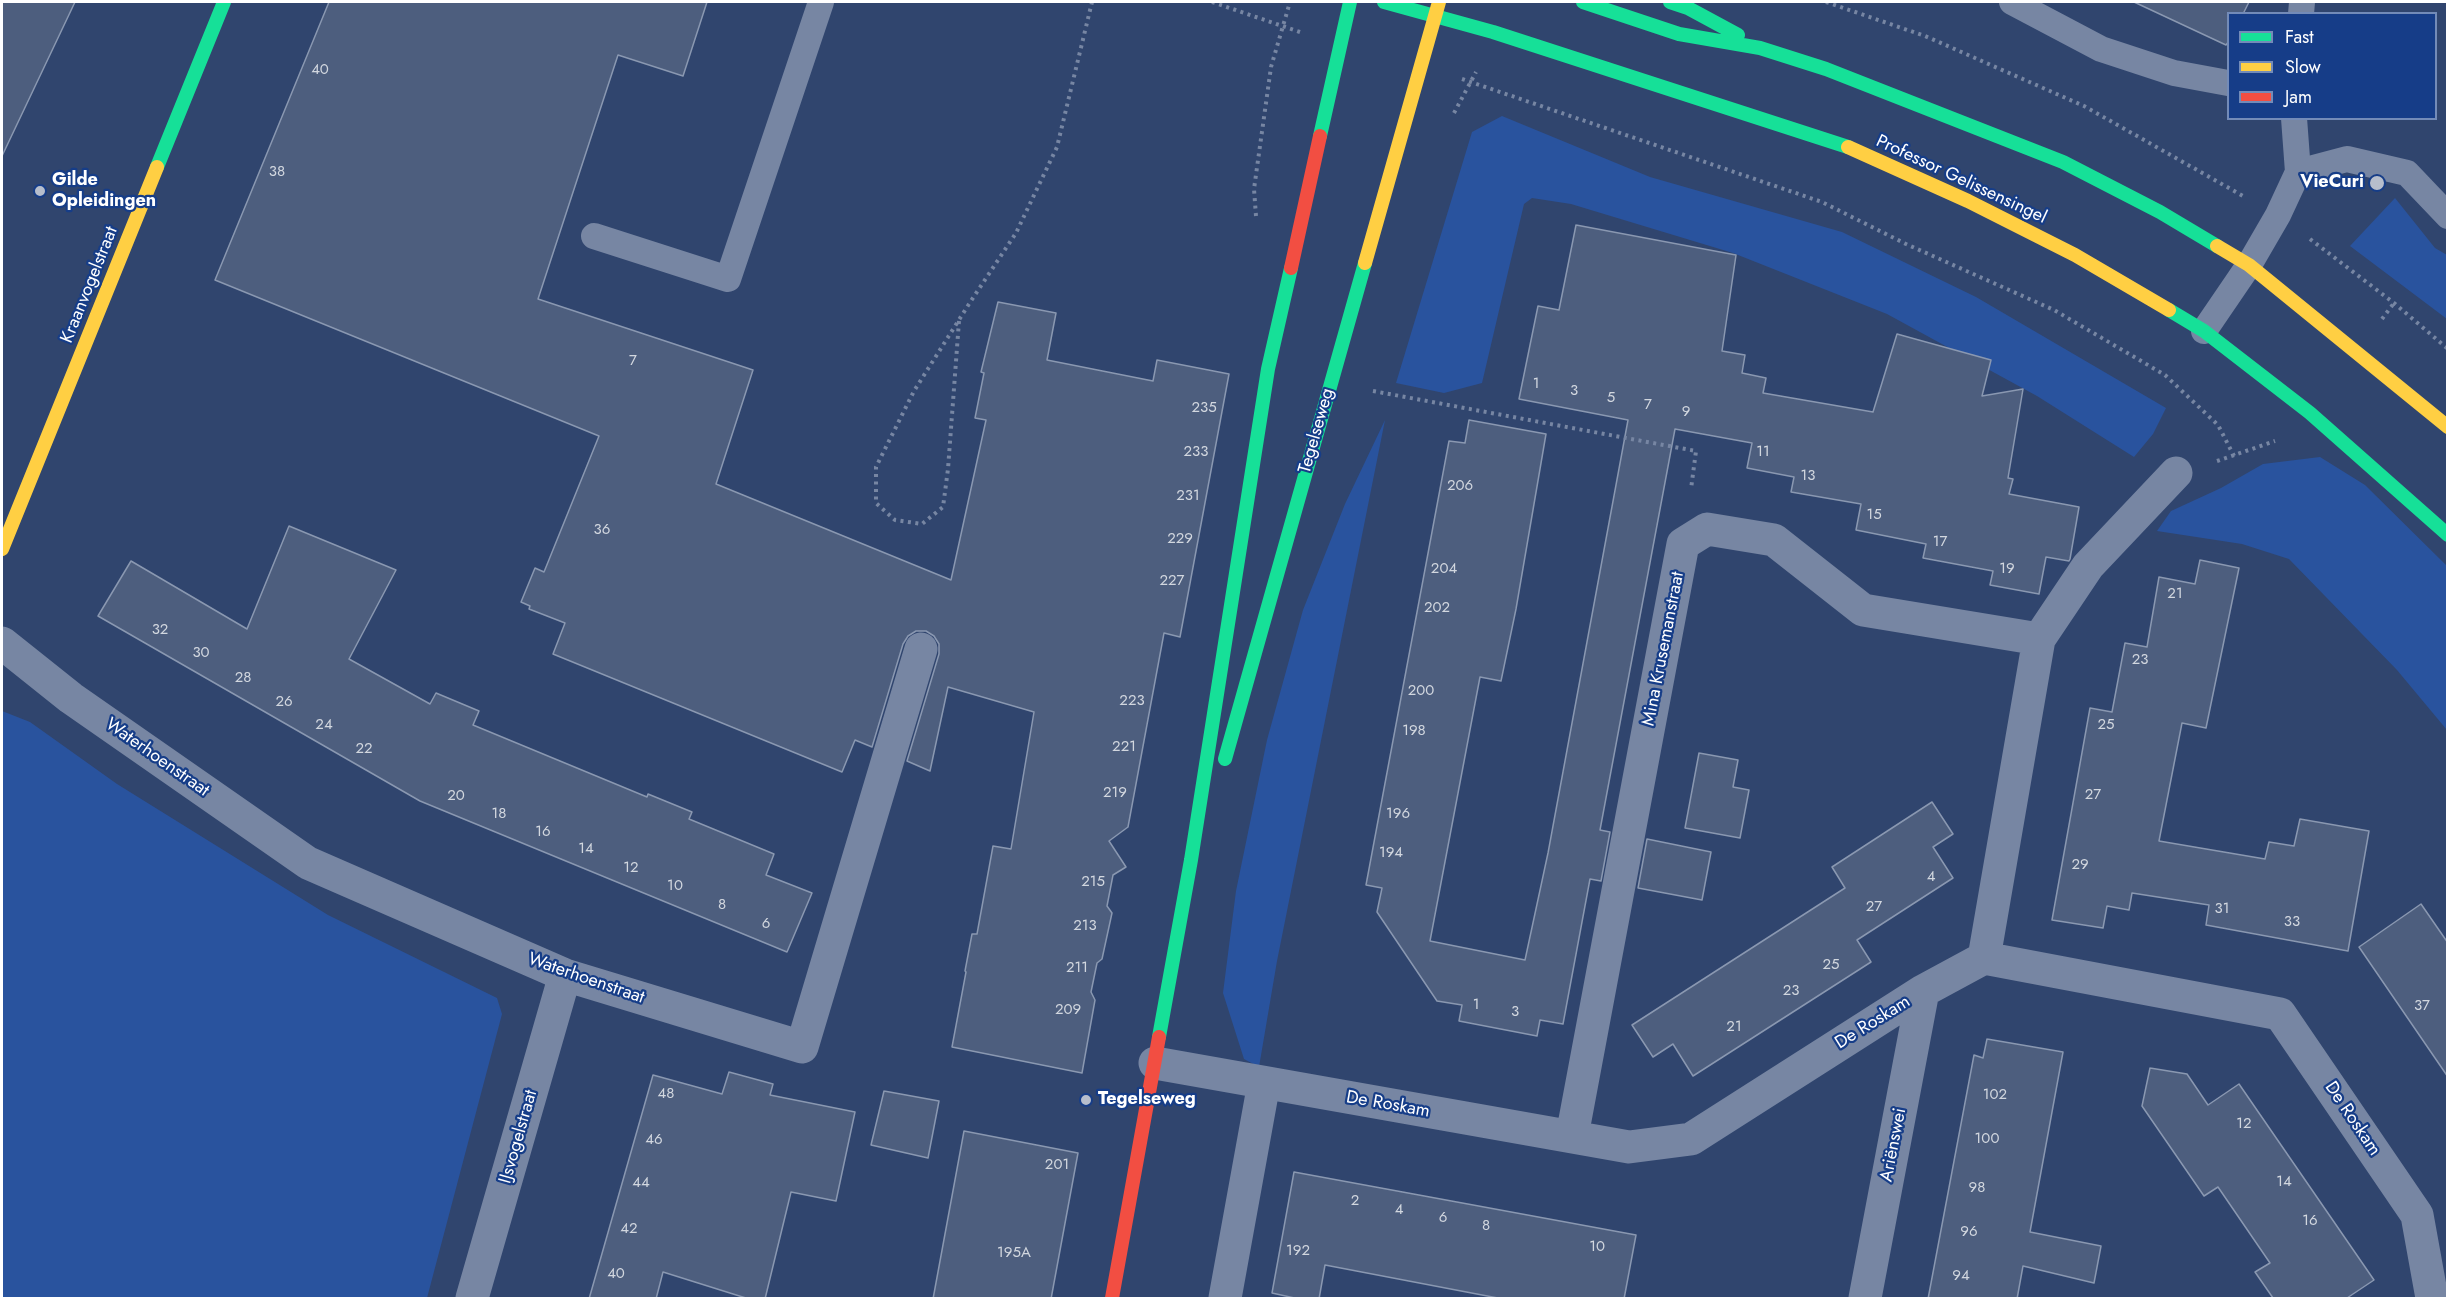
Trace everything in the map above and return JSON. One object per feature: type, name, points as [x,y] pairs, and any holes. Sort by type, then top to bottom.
[{"type":"street","name":"Kraanvogelstraat","points":[[2,549],[224,2]]},
{"type":"street","name":"Tegelseweg","points":[[1112,1299],[1191,860],[1268,369],[1350,2]]},
{"type":"street","name":"Professor Gelissensingel","points":[[1384,2],[1504,35],[1839,143],[1968,201],[2075,255],[2204,331],[2310,413],[2448,535]]},
{"type":"street","name":"Tegelseweg","points":[[1191,860],[1218,780],[1439,2]]},
{"type":"street","points":[[1583,2],[1679,34],[1760,48],[1826,69],[2063,162],[2160,212],[2249,265],[2448,427]]},
{"type":"street","points":[[1670,2],[1688,8],[1760,48]]},
{"type":"street","points":[[1984,958],[2039,639],[2088,566],[2176,473]]},
{"type":"street","points":[[1683,543],[1707,529],[1774,540],[1863,610],[2039,639]]},
{"type":"street","name":"Mina Krusemanstraat","points":[[1572,1136],[1683,543]]},
{"type":"street","name":"Waterhoenstraat","points":[[2,644],[71,698],[308,863],[565,975],[802,1047],[921,649]]},
{"type":"street","name":"De Roskam","points":[[1155,1063],[1629,1147],[1690,1138],[1923,991],[1984,958],[2280,1014],[2417,1215],[2432,1299]]},
{"type":"street","name":"IJsvogelstraat","points":[[472,1299],[565,975]]},
{"type":"street","name":"Ariënswei","points":[[1865,1299],[1923,991]]},
{"type":"street","points":[[1225,1299],[1264,1083]]},
{"type":"lane","points":[[594,236],[728,279],[820,2]]},
{"type":"lane","points":[[2012,2],[2101,49],[2174,74],[2227,83]]},
{"type":"lane","points":[[2204,331],[2249,265],[2278,215],[2298,172],[2294,120]]},
{"type":"lane","points":[[2298,172],[2346,159],[2407,173],[2448,216]]},
{"type":"path","points":[[959,321],[943,507],[922,524],[895,520],[876,503],[876,466],[914,391],[959,321],[1016,233],[1057,147],[1092,2]]},
{"type":"path","points":[[1212,2],[1340,44]]},
{"type":"path","points":[[1283,27],[1290,2]]},
{"type":"path","points":[[1421,67],[1472,82],[1822,202],[1906,244],[2054,310],[2165,375],[2218,425],[2234,456]]},
{"type":"path","points":[[1368,390],[1696,451],[1683,543]]},
{"type":"shaded area","points":[[1502,116],[1650,177],[1842,232],[1976,297],[2166,408],[2153,434],[2134,457],[2037,396],[1887,314],[1733,253],[1571,204],[1532,198],[1524,204],[1482,383],[1444,393],[1396,383],[1472,132]]},
{"type":"shaded area","points":[[2395,198],[2435,248],[2447,255],[2447,319],[2350,246]]},
{"type":"shaded area","points":[[1385,420],[1277,961],[1259,1067],[1244,1059],[1223,993],[1236,891],[1267,740],[1303,610],[1345,504]]},
{"type":"shaded area","points":[[2320,457],[2365,485],[2447,566],[2447,730],[2397,670],[2289,559],[2242,544],[2157,531],[2171,511],[2221,488],[2263,464]]},
{"type":"shaded area","points":[[2,711],[30,722],[117,784],[328,915],[497,998],[502,1014],[427,1298],[2,1298]]},
{"type":"building","points":[[2,2],[75,2],[2,156]]},
{"type":"building","points":[[329,2],[707,2],[683,76],[618,55],[538,299],[753,370],[716,484],[951,580],[986,420],[975,418],[984,373],[981,372],[998,302],[1056,313],[1047,360],[1153,381],[1157,360],[1229,374],[1180,637],[1164,633],[1128,827],[1109,841],[1126,867],[1113,875],[1107,906],[1112,913],[1102,959],[1097,963],[1091,992],[1095,1000],[1082,1073],[952,1047],[972,934],[977,934],[993,846],[1011,849],[1034,712],[948,687],[930,771],[907,761],[939,654],[939,644],[934,636],[926,631],[916,631],[908,636],[903,644],[872,747],[855,740],[842,772],[553,654],[565,623],[529,609],[530,606],[521,602],[535,568],[544,572],[599,436],[215,280]]},
{"type":"building","points":[[2134,2],[2249,2],[2244,12],[2227,12],[2226,45]]},
{"type":"building","points":[[1576,225],[1736,255],[1722,351],[1745,355],[1742,373],[1766,378],[1763,393],[1873,412],[1897,334],[1991,360],[1982,396],[2023,389],[2008,478],[2013,479],[2009,494],[2079,507],[2070,559],[2069,561],[2046,557],[2039,594],[1990,585],[1993,571],[1923,558],[1926,544],[1856,530],[1861,504],[1791,492],[1794,477],[1747,468],[1752,443],[1675,429],[1600,830],[1610,832],[1601,881],[1590,879],[1563,1024],[1540,1020],[1537,1036],[1459,1021],[1462,1005],[1437,1001],[1377,912],[1382,888],[1366,885],[1449,441],[1465,443],[1469,420],[1546,434],[1516,609],[1501,681],[1480,677],[1430,941],[1525,960],[1548,853],[1628,420],[1519,399],[1538,306],[1559,310]]},
{"type":"building","points":[[289,526],[396,570],[349,659],[430,704],[436,693],[479,711],[473,725],[647,797],[648,794],[692,812],[689,819],[774,854],[766,875],[812,893],[787,952],[420,801],[98,616],[131,561],[247,629]]},
{"type":"building","points":[[2200,560],[2239,568],[2206,728],[2182,723],[2159,841],[2265,859],[2269,842],[2294,846],[2300,819],[2369,831],[2348,951],[2206,925],[2209,905],[2132,893],[2129,910],[2107,906],[2103,928],[2052,920],[2090,708],[2112,712],[2125,643],[2147,647],[2159,577],[2195,584]]},
{"type":"building","points":[[1699,753],[1738,760],[1733,787],[1749,790],[1740,838],[1685,828]]},
{"type":"building","points":[[1932,802],[1953,834],[1933,847],[1953,878],[1857,940],[1871,962],[1693,1076],[1673,1044],[1653,1057],[1632,1025],[1845,888],[1832,867]]},
{"type":"building","points":[[1647,839],[1711,852],[1702,900],[1638,888]]},
{"type":"building","points":[[2421,904],[2448,943],[2448,1077],[2359,947]]},
{"type":"building","points":[[1987,1039],[2063,1052],[2030,1232],[2101,1246],[2094,1283],[2023,1266],[2017,1299],[1928,1299],[1974,1055],[1983,1058]]},
{"type":"building","points":[[2150,1068],[2187,1074],[2208,1105],[2239,1084],[2374,1280],[2347,1298],[2273,1298],[2255,1272],[2270,1263],[2218,1187],[2204,1196],[2142,1106]]},
{"type":"building","points":[[729,1072],[773,1084],[770,1095],[855,1112],[836,1201],[791,1192],[765,1299],[749,1299],[663,1272],[656,1299],[589,1299],[653,1075],[722,1094]]},
{"type":"building","points":[[884,1091],[939,1101],[928,1158],[871,1145]]},
{"type":"building","points":[[964,1131],[1078,1153],[1051,1299],[933,1299]]},
{"type":"building","points":[[1294,1172],[1636,1235],[1624,1299],[1503,1299],[1325,1265],[1319,1299],[1299,1299],[1272,1293]]},
{"type":"traffic: fast","points":[[157,167],[224,2]]},
{"type":"traffic: fast","points":[[1320,136],[1350,2]]},
{"type":"traffic: fast","points":[[1384,2],[1493,32],[1848,147]]},
{"type":"traffic: fast","points":[[1583,2],[1679,34],[1760,48],[1826,69],[2063,162],[2160,212],[2217,246]]},
{"type":"traffic: fast","points":[[1670,2],[1688,8],[1738,35]]},
{"type":"traffic: fast","points":[[1225,759],[1365,263]]},
{"type":"traffic: fast","points":[[1159,1037],[1191,860],[1268,369],[1291,268]]},
{"type":"traffic: fast","points":[[2169,310],[2204,331],[2310,413],[2448,535]]},
{"type":"traffic: slow","points":[[1365,263],[1439,2]]},
{"type":"traffic: slow","points":[[1848,147],[1968,201],[2075,255],[2169,310]]},
{"type":"traffic: slow","points":[[2,549],[157,167]]},
{"type":"traffic: slow","points":[[2217,246],[2249,265],[2448,427]]},
{"type":"traffic: jam","points":[[1291,268],[1320,136]]},
{"type":"traffic: jam","points":[[1112,1298],[1159,1037]]},
{"type":"place","name":"VieCuri","points":[[2377,183]]},
{"type":"place","name":"Gilde Opleidingen","points":[[40,191]]},
{"type":"place","name":"Tegelseweg","points":[[1086,1100]]}]
